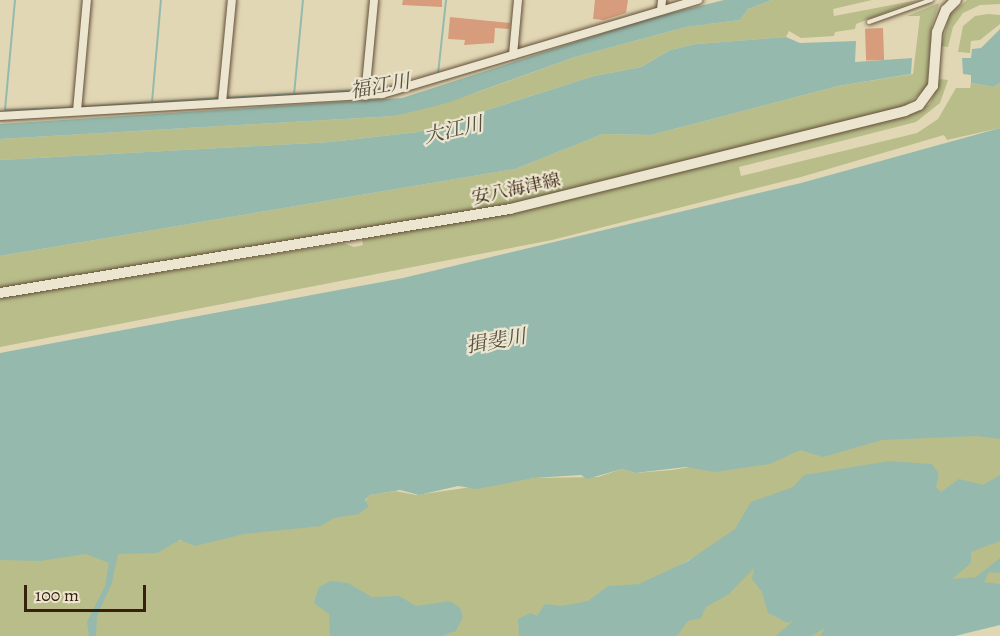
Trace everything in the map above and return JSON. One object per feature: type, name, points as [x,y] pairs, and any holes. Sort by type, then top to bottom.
[{"type":"main road","name":"安八海津線","points":[[0,293],[510,208],[905,111],[919,105],[933,86],[937,32],[946,10],[956,0]]},
{"type":"street","points":[[77,111],[87,0]]},
{"type":"street","points":[[222,103],[232,0]]},
{"type":"street","points":[[365,96],[374,0]]},
{"type":"street","points":[[513,55],[518,0]]},
{"type":"street","points":[[661,10],[662,0]]},
{"type":"street","points":[[0,116],[365,96],[419,86],[513,55],[698,0]]},
{"type":"lane","points":[[869,22],[931,0]]},
{"type":"green space","points":[[772,0],[872,0],[833,9],[834,16],[918,0],[856,24],[855,29],[835,32],[834,36],[801,38],[789,31],[786,37],[696,44],[670,50],[641,67],[594,76],[418,132],[330,142],[0,160],[0,139],[395,116],[478,92],[575,57],[686,27],[740,20],[748,9]]},
{"type":"green space","points":[[967,0],[1000,0],[1000,4],[980,5],[963,13],[953,27],[948,47],[941,46],[950,15]]},
{"type":"green space","points":[[939,3],[932,25],[927,88],[901,109],[509,204],[0,289],[0,256],[515,169],[603,134],[651,135],[838,86],[913,74],[920,16],[907,16]]},
{"type":"green space","points":[[1000,15],[1000,24],[980,40],[971,41],[970,53],[958,52],[963,26],[975,16]]},
{"type":"green space","points":[[940,79],[948,80],[940,103],[916,122],[739,167],[741,176],[917,133],[938,119],[956,88],[970,88],[971,83],[993,87],[1000,83],[1000,128],[947,140],[944,135],[801,177],[552,240],[0,347],[0,298],[343,243],[354,247],[363,245],[362,239],[510,212],[912,114],[930,104]]},
{"type":"green space","points":[[1000,432],[1000,491],[738,533],[551,636],[0,636],[0,555],[200,539],[362,505],[370,495],[395,491],[416,495],[534,478],[598,477],[622,469],[635,473],[672,470],[876,437]]},
{"type":"green space","points":[[1000,535],[1000,589],[953,596],[928,571]]},
{"type":"green space","points":[[819,542],[830,562],[841,636],[654,636],[749,567]]},
{"type":"water","points":[[724,0],[772,0],[748,9],[740,20],[686,27],[575,57],[447,103],[395,116],[0,139],[0,124],[402,98],[647,19]]},
{"type":"water","points":[[1000,29],[1000,83],[993,87],[971,83],[971,75],[963,74],[962,58],[971,58],[972,49],[981,48]]},
{"type":"water","name":"大江川","points":[[786,37],[800,43],[856,41],[855,62],[912,58],[911,74],[838,86],[651,135],[603,134],[515,169],[0,256],[0,160],[330,142],[418,132],[594,76],[641,67],[670,50],[696,44]]},
{"type":"water","name":"揖斐川","points":[[1000,128],[1000,439],[977,436],[882,440],[823,457],[800,450],[770,464],[715,472],[686,467],[635,473],[622,469],[587,479],[581,475],[534,478],[477,489],[458,486],[419,495],[400,490],[370,495],[365,500],[369,506],[359,514],[334,518],[321,526],[244,534],[195,546],[180,540],[157,553],[118,554],[112,583],[97,616],[96,636],[89,636],[87,622],[105,586],[109,563],[86,554],[40,561],[0,560],[0,353],[403,278],[801,183]]},
{"type":"water","points":[[890,461],[932,464],[939,474],[936,487],[941,492],[959,479],[983,485],[1000,475],[1000,541],[971,552],[971,563],[952,579],[976,577],[1000,558],[1000,573],[989,572],[984,582],[1000,584],[1000,625],[955,636],[820,636],[825,628],[811,636],[776,636],[794,620],[788,623],[768,613],[762,592],[752,579],[754,568],[729,594],[706,607],[701,618],[688,621],[677,636],[519,636],[518,619],[530,613],[537,616],[545,604],[562,606],[588,601],[608,586],[639,584],[688,561],[735,529],[751,502],[793,487],[804,475]]},
{"type":"water","points":[[331,581],[348,583],[372,597],[399,596],[416,606],[450,601],[460,608],[463,617],[456,631],[442,636],[330,636],[329,614],[314,603],[319,587]]},
{"type":"building","points":[[403,0],[442,0],[442,7],[402,5]]},
{"type":"building","points":[[595,0],[628,0],[626,13],[604,20],[593,19]]},
{"type":"building","points":[[450,17],[510,23],[509,29],[495,28],[494,43],[464,45],[465,40],[448,39]]},
{"type":"building","points":[[883,28],[884,60],[866,61],[865,29]]},
{"type":"waterway","points":[[15,0],[5,110],[75,108]]},
{"type":"waterway","points":[[152,102],[161,0]]},
{"type":"waterway","points":[[294,95],[303,0]]},
{"type":"waterway","points":[[438,74],[446,0]]},
{"type":"waterway","name":"福江川","points":[[368,90],[392,87]]},
{"type":"waterway","name":"福江川","points":[[225,98],[362,90]]},
{"type":"waterway","points":[[81,107],[219,98]]}]
